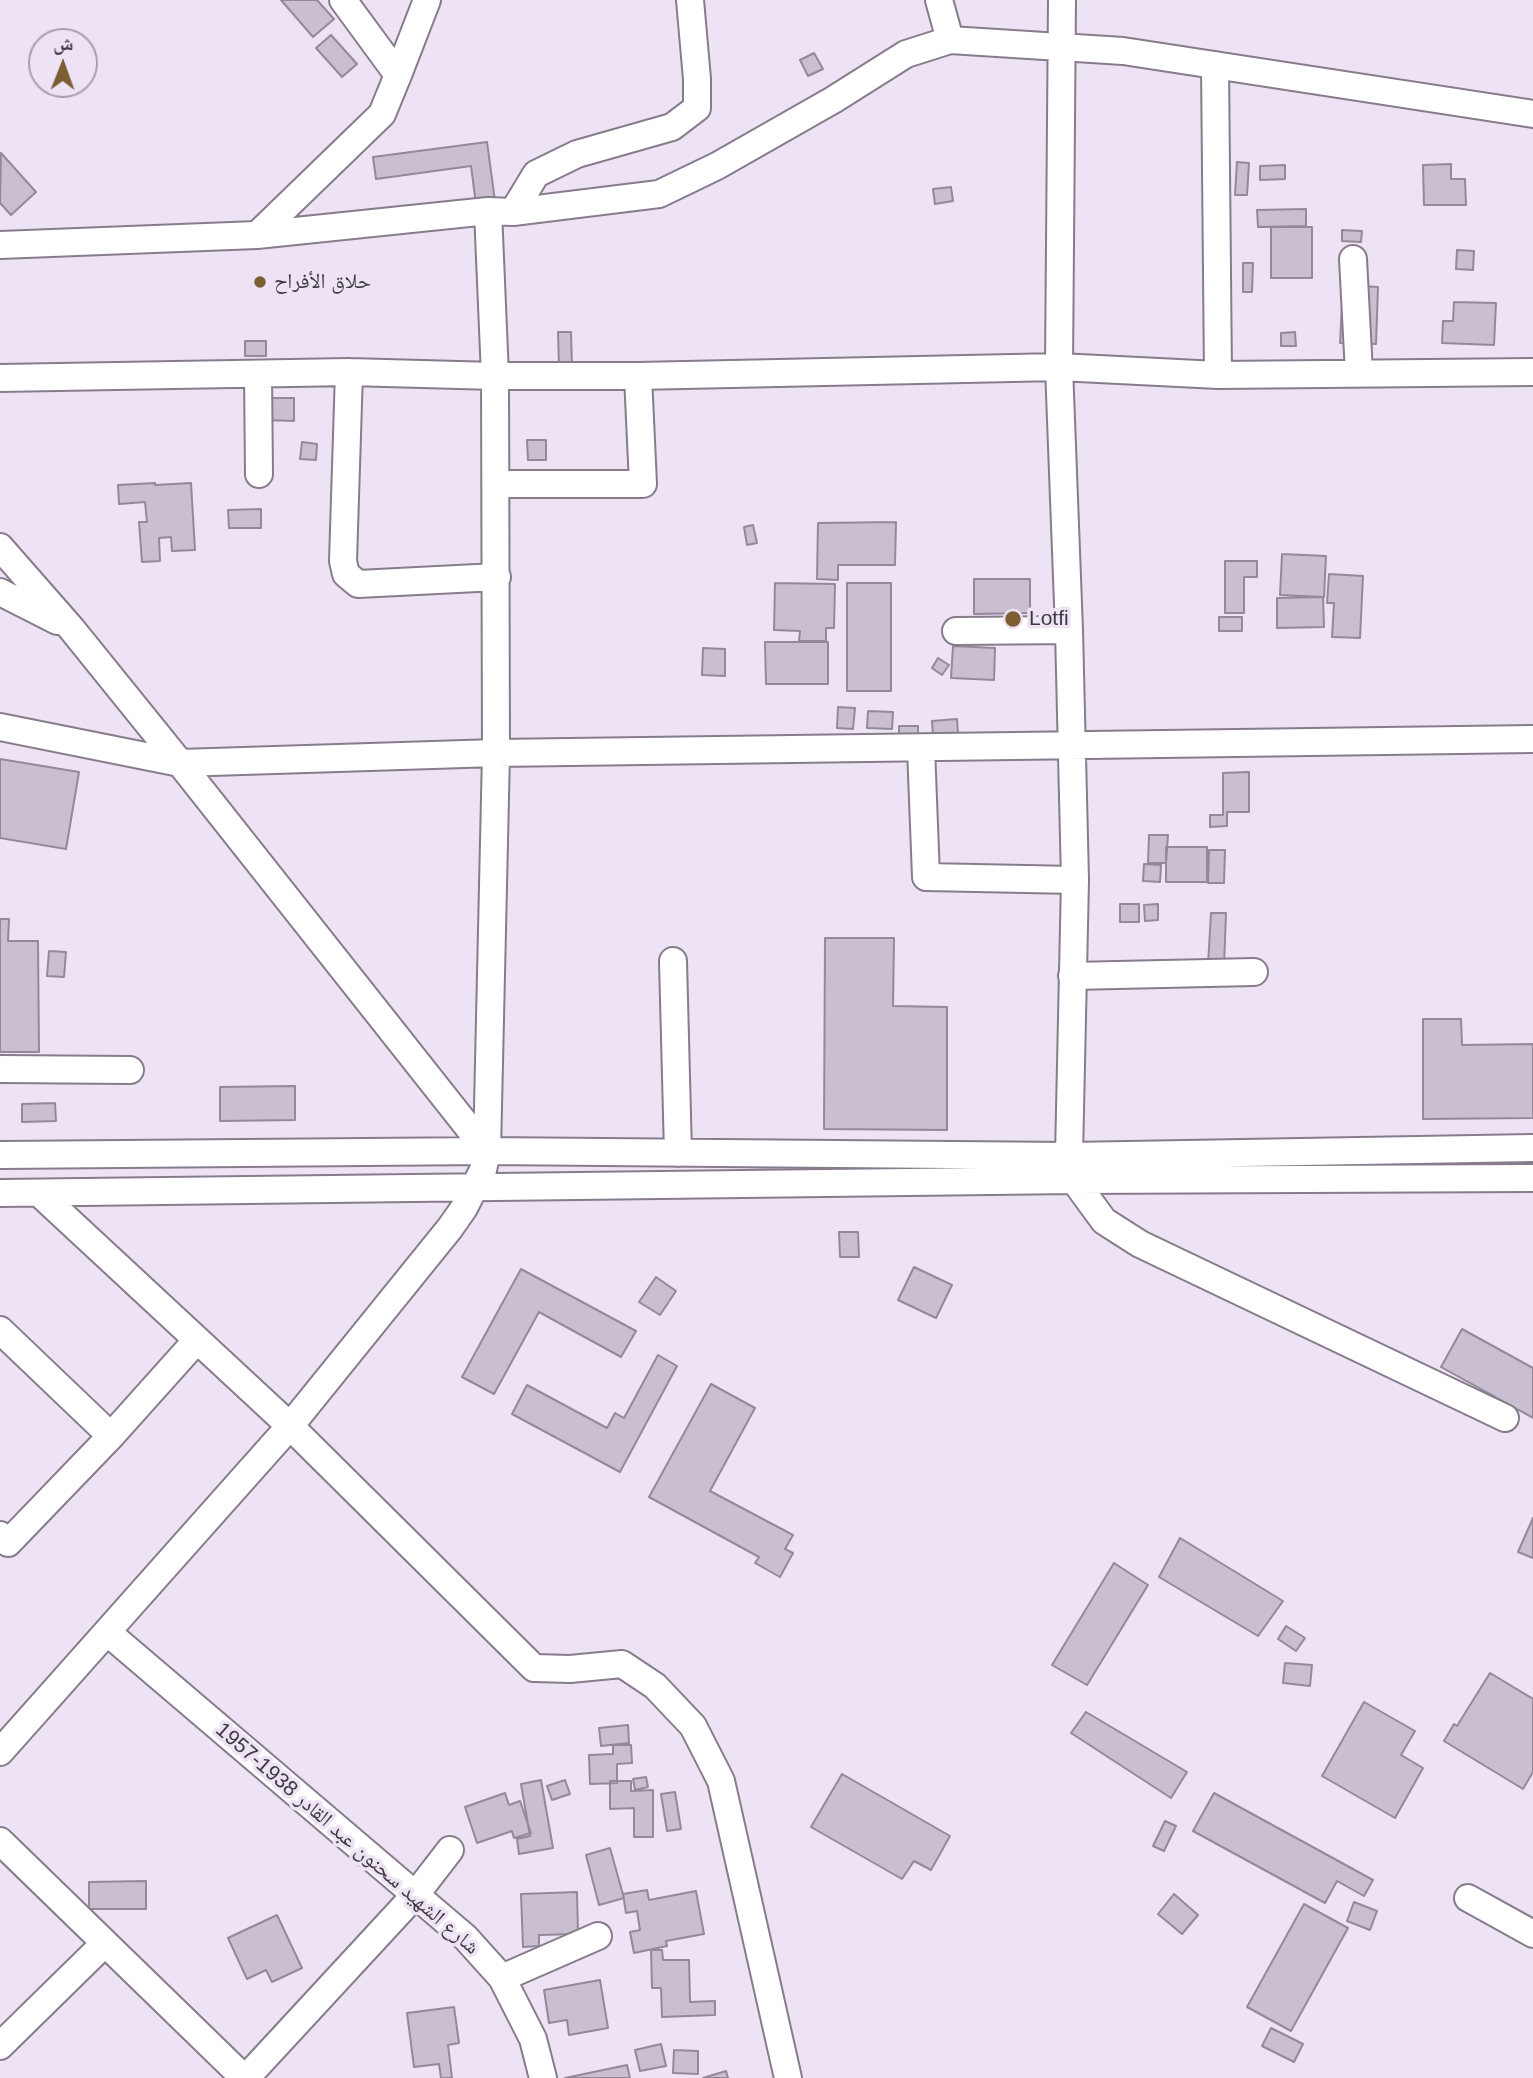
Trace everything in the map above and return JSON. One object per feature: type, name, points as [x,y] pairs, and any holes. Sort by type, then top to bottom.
[{"type":"street","points":[[342,0],[398,75]]},
{"type":"street","points":[[257,235],[382,114],[426,0]]},
{"type":"street","points":[[0,1752],[290,1426],[450,1228],[483,1170],[486,1151],[496,753],[495,376],[500,212],[536,174],[578,154],[672,127],[697,108],[690,0]]},
{"type":"street","points":[[939,0],[950,40]]},
{"type":"street","points":[[1062,0],[1059,367],[1075,880],[1072,1168],[1104,1221],[1140,1244],[1505,1418]]},
{"type":"street","points":[[0,245],[257,235],[659,194],[717,166],[833,100],[906,54],[950,40],[1123,51],[1533,114]]},
{"type":"street","points":[[1215,65],[1218,375]]},
{"type":"street","points":[[1353,259],[1359,373]]},
{"type":"street","points":[[0,378],[349,372],[638,376],[1059,367],[1218,375],[1533,372]]},
{"type":"street","points":[[349,372],[343,561],[346,574],[358,583],[496,577]]},
{"type":"street","points":[[258,374],[259,474]]},
{"type":"street","points":[[497,484],[643,484],[638,376]]},
{"type":"street","points":[[0,547],[71,628],[180,763],[486,1151]]},
{"type":"street","points":[[0,592],[71,628]]},
{"type":"street","points":[[956,631],[1069,630]]},
{"type":"street","points":[[0,727],[180,763],[496,753],[1533,739]]},
{"type":"street","points":[[920,748],[926,877],[1075,880]]},
{"type":"street","points":[[673,961],[678,1153]]},
{"type":"street","points":[[1072,976],[1254,972]]},
{"type":"street","points":[[0,1069],[131,1070]]},
{"type":"street","points":[[0,1193],[475,1188],[1533,1149]]},
{"type":"street","points":[[0,1155],[486,1151],[678,1153],[1072,1168],[1533,1178]]},
{"type":"street","points":[[39,1193],[290,1426],[534,1668],[570,1669],[622,1664],[654,1686],[694,1726],[721,1781],[788,2078]]},
{"type":"street","points":[[0,1330],[111,1436]]},
{"type":"street","points":[[0,1535],[8,1542],[111,1436],[197,1340]]},
{"type":"street","name":"شارع الشهيد سحنون عبد القادر 1938-1957","points":[[107,1632],[466,1938],[502,1978],[533,2039],[543,2078]]},
{"type":"street","points":[[0,1841],[245,2078],[416,1894],[450,1850]]},
{"type":"street","points":[[1468,1898],[1533,1934]]},
{"type":"street","points":[[502,1978],[598,1936]]},
{"type":"street","points":[[0,2046],[105,1943]]},
{"type":"building","points":[[281,0],[317,0],[334,19],[313,37]]},
{"type":"building","points":[[331,35],[357,64],[342,77],[316,48]]},
{"type":"building","points":[[814,53],[823,69],[808,76],[800,60]]},
{"type":"building","points":[[487,142],[495,201],[476,204],[471,166],[376,179],[373,157]]},
{"type":"building","points":[[1,153],[36,192],[11,215],[0,203]]},
{"type":"building","points":[[1237,162],[1249,163],[1247,195],[1235,195]]},
{"type":"building","points":[[1451,164],[1451,179],[1465,179],[1466,205],[1424,205],[1423,165]]},
{"type":"building","points":[[1285,165],[1285,179],[1260,180],[1260,166]]},
{"type":"building","points":[[951,187],[953,201],[935,204],[933,189]]},
{"type":"building","points":[[1306,209],[1306,226],[1258,227],[1257,210]]},
{"type":"building","points":[[1271,227],[1312,227],[1312,278],[1271,278]]},
{"type":"building","points":[[1342,230],[1362,231],[1361,242],[1342,241]]},
{"type":"building","points":[[1457,250],[1474,251],[1473,270],[1456,269]]},
{"type":"building","points":[[1243,263],[1253,263],[1252,292],[1243,292]]},
{"type":"building","points":[[1343,285],[1378,287],[1376,344],[1340,343]]},
{"type":"building","points":[[1454,302],[1496,303],[1494,345],[1442,343],[1443,321],[1453,321]]},
{"type":"building","points":[[558,332],[571,332],[572,366],[559,367]]},
{"type":"building","points":[[1295,332],[1296,346],[1281,346],[1281,333]]},
{"type":"building","points":[[245,341],[266,341],[266,356],[245,356]]},
{"type":"building","points":[[264,398],[294,398],[294,421],[264,420]]},
{"type":"building","points":[[527,440],[546,440],[546,460],[528,460]]},
{"type":"building","points":[[302,442],[317,444],[316,460],[300,459]]},
{"type":"building","points":[[191,483],[195,550],[172,551],[171,537],[159,538],[160,561],[142,562],[139,522],[147,522],[145,502],[119,504],[118,485]]},
{"type":"building","points":[[261,509],[261,528],[229,528],[228,510]]},
{"type":"building","points":[[896,522],[895,565],[838,565],[838,580],[817,579],[818,523]]},
{"type":"building","points":[[753,525],[757,543],[747,545],[744,527]]},
{"type":"building","points":[[1282,554],[1326,556],[1324,597],[1280,595]]},
{"type":"building","points":[[1225,561],[1257,561],[1257,577],[1244,577],[1244,613],[1225,613]]},
{"type":"building","points":[[1329,574],[1363,576],[1360,638],[1332,637],[1334,603],[1327,603]]},
{"type":"building","points":[[974,579],[1030,579],[1030,613],[974,614]]},
{"type":"building","points":[[775,583],[835,584],[834,628],[826,628],[826,641],[799,641],[800,631],[774,630]]},
{"type":"building","points":[[847,583],[891,583],[891,691],[847,691]]},
{"type":"building","points":[[1323,597],[1324,627],[1277,628],[1277,598]]},
{"type":"building","points":[[1219,617],[1242,617],[1242,631],[1219,631]]},
{"type":"building","points":[[765,642],[828,642],[828,684],[766,684]]},
{"type":"building","points":[[953,646],[995,648],[994,680],[951,678]]},
{"type":"building","points":[[703,648],[725,649],[725,676],[702,675]]},
{"type":"building","points":[[938,658],[949,665],[942,675],[932,668]]},
{"type":"building","points":[[838,707],[855,708],[853,729],[837,728]]},
{"type":"building","points":[[868,711],[893,712],[892,729],[867,728]]},
{"type":"building","points":[[957,719],[958,734],[933,736],[932,721]]},
{"type":"building","points":[[899,726],[918,726],[918,740],[899,740]]},
{"type":"building","points":[[0,759],[79,772],[66,849],[0,838]]},
{"type":"building","points":[[1249,772],[1249,812],[1227,812],[1227,826],[1210,827],[1210,815],[1223,815],[1223,773]]},
{"type":"building","points":[[1149,835],[1168,835],[1166,863],[1148,863]]},
{"type":"building","points":[[1166,847],[1207,847],[1207,882],[1166,882]]},
{"type":"building","points":[[1209,850],[1225,850],[1224,883],[1208,883]]},
{"type":"building","points":[[1144,864],[1161,865],[1160,882],[1143,881]]},
{"type":"building","points":[[1120,904],[1139,904],[1139,922],[1120,922]]},
{"type":"building","points":[[1158,904],[1158,920],[1145,921],[1144,905]]},
{"type":"building","points":[[1211,913],[1226,913],[1224,966],[1208,965]]},
{"type":"building","points":[[0,919],[9,919],[8,941],[38,941],[39,1052],[0,1052]]},
{"type":"building","points":[[825,938],[894,938],[893,1006],[947,1007],[947,1130],[824,1129]]},
{"type":"building","points":[[49,951],[66,952],[64,977],[47,976]]},
{"type":"building","points":[[1423,1019],[1461,1019],[1462,1045],[1533,1044],[1533,1118],[1423,1119]]},
{"type":"building","points":[[295,1086],[295,1120],[220,1121],[220,1087]]},
{"type":"building","points":[[55,1103],[56,1121],[22,1122],[22,1104]]},
{"type":"building","points":[[839,1232],[858,1232],[859,1257],[840,1257]]},
{"type":"building","points":[[914,1267],[952,1285],[936,1318],[898,1300]]},
{"type":"building","points":[[521,1269],[636,1331],[621,1357],[539,1312],[494,1394],[462,1377]]},
{"type":"building","points":[[656,1277],[676,1291],[660,1315],[639,1302]]},
{"type":"building","points":[[1462,1329],[1533,1368],[1533,1418],[1441,1367]]},
{"type":"building","points":[[658,1355],[677,1366],[620,1472],[512,1414],[527,1385],[607,1428],[615,1413],[624,1418]]},
{"type":"building","points":[[711,1384],[755,1408],[710,1491],[793,1535],[785,1549],[793,1553],[780,1577],[755,1563],[759,1557],[649,1497]]},
{"type":"building","points":[[1533,1518],[1533,1558],[1518,1552]]},
{"type":"building","points":[[1180,1538],[1283,1601],[1258,1636],[1159,1577]]},
{"type":"building","points":[[1114,1563],[1148,1585],[1087,1685],[1052,1665]]},
{"type":"building","points":[[1286,1626],[1305,1638],[1296,1651],[1278,1639]]},
{"type":"building","points":[[1285,1663],[1312,1665],[1310,1686],[1283,1683]]},
{"type":"building","points":[[1490,1673],[1533,1699],[1533,1772],[1523,1789],[1444,1741],[1454,1724],[1457,1726]]},
{"type":"building","points":[[1364,1702],[1415,1731],[1401,1755],[1423,1768],[1395,1818],[1322,1776]]},
{"type":"building","points":[[1086,1712],[1187,1772],[1171,1798],[1071,1733]]},
{"type":"building","points":[[628,1725],[629,1743],[601,1746],[599,1728]]},
{"type":"building","points":[[613,1745],[631,1745],[632,1763],[617,1764],[617,1783],[590,1784],[589,1755],[613,1754]]},
{"type":"building","points":[[842,1774],[950,1836],[931,1870],[914,1861],[902,1879],[811,1827]]},
{"type":"building","points":[[646,1777],[648,1787],[635,1790],[633,1779]]},
{"type":"building","points":[[541,1780],[553,1848],[519,1854],[517,1839],[530,1836],[521,1784]]},
{"type":"building","points":[[565,1780],[570,1794],[552,1800],[547,1786]]},
{"type":"building","points":[[610,1781],[631,1781],[631,1791],[653,1790],[653,1837],[634,1837],[634,1808],[610,1809]]},
{"type":"building","points":[[675,1792],[681,1829],[667,1831],[661,1794]]},
{"type":"building","points":[[505,1793],[509,1805],[520,1801],[531,1833],[514,1838],[512,1831],[477,1843],[465,1807]]},
{"type":"building","points":[[1214,1793],[1373,1880],[1364,1896],[1337,1881],[1325,1903],[1193,1831]]},
{"type":"building","points":[[1165,1821],[1176,1826],[1164,1851],[1153,1846]]},
{"type":"building","points":[[610,1848],[624,1898],[599,1905],[586,1855]]},
{"type":"building","points":[[146,1881],[146,1909],[89,1909],[89,1882]]},
{"type":"building","points":[[647,1890],[649,1900],[696,1891],[704,1934],[666,1941],[667,1946],[634,1953],[630,1932],[640,1930],[637,1911],[626,1913],[623,1894]]},
{"type":"building","points":[[577,1892],[578,1934],[539,1935],[539,1946],[523,1947],[521,1894]]},
{"type":"building","points":[[1174,1894],[1198,1915],[1182,1934],[1158,1914]]},
{"type":"building","points":[[1354,1902],[1377,1911],[1370,1930],[1347,1921]]},
{"type":"building","points":[[1304,1904],[1348,1928],[1291,2031],[1247,2007]]},
{"type":"building","points":[[277,1915],[302,1968],[272,1982],[266,1970],[247,1979],[228,1938]]},
{"type":"building","points":[[651,1950],[662,1950],[663,1960],[689,1960],[690,2002],[715,2001],[715,2015],[662,2017],[661,1988],[652,1988]]},
{"type":"building","points":[[600,1980],[608,2028],[569,2035],[567,2020],[549,2023],[544,1990]]},
{"type":"building","points":[[454,2007],[459,2043],[448,2045],[452,2078],[441,2078],[439,2064],[414,2067],[407,2013]]},
{"type":"building","points":[[1271,2028],[1303,2044],[1294,2062],[1262,2046]]},
{"type":"building","points":[[661,2044],[666,2066],[640,2071],[635,2050]]},
{"type":"building","points":[[674,2050],[698,2051],[698,2074],[673,2073]]},
{"type":"building","points":[[627,2065],[630,2078],[565,2078]]},
{"type":"building","points":[[726,2071],[728,2078],[703,2078]]},
{"type":"place","name":"حلاق الأفراح","points":[[260,282]]},
{"type":"place","name":"Lotfi","points":[[1013,619]]}]
